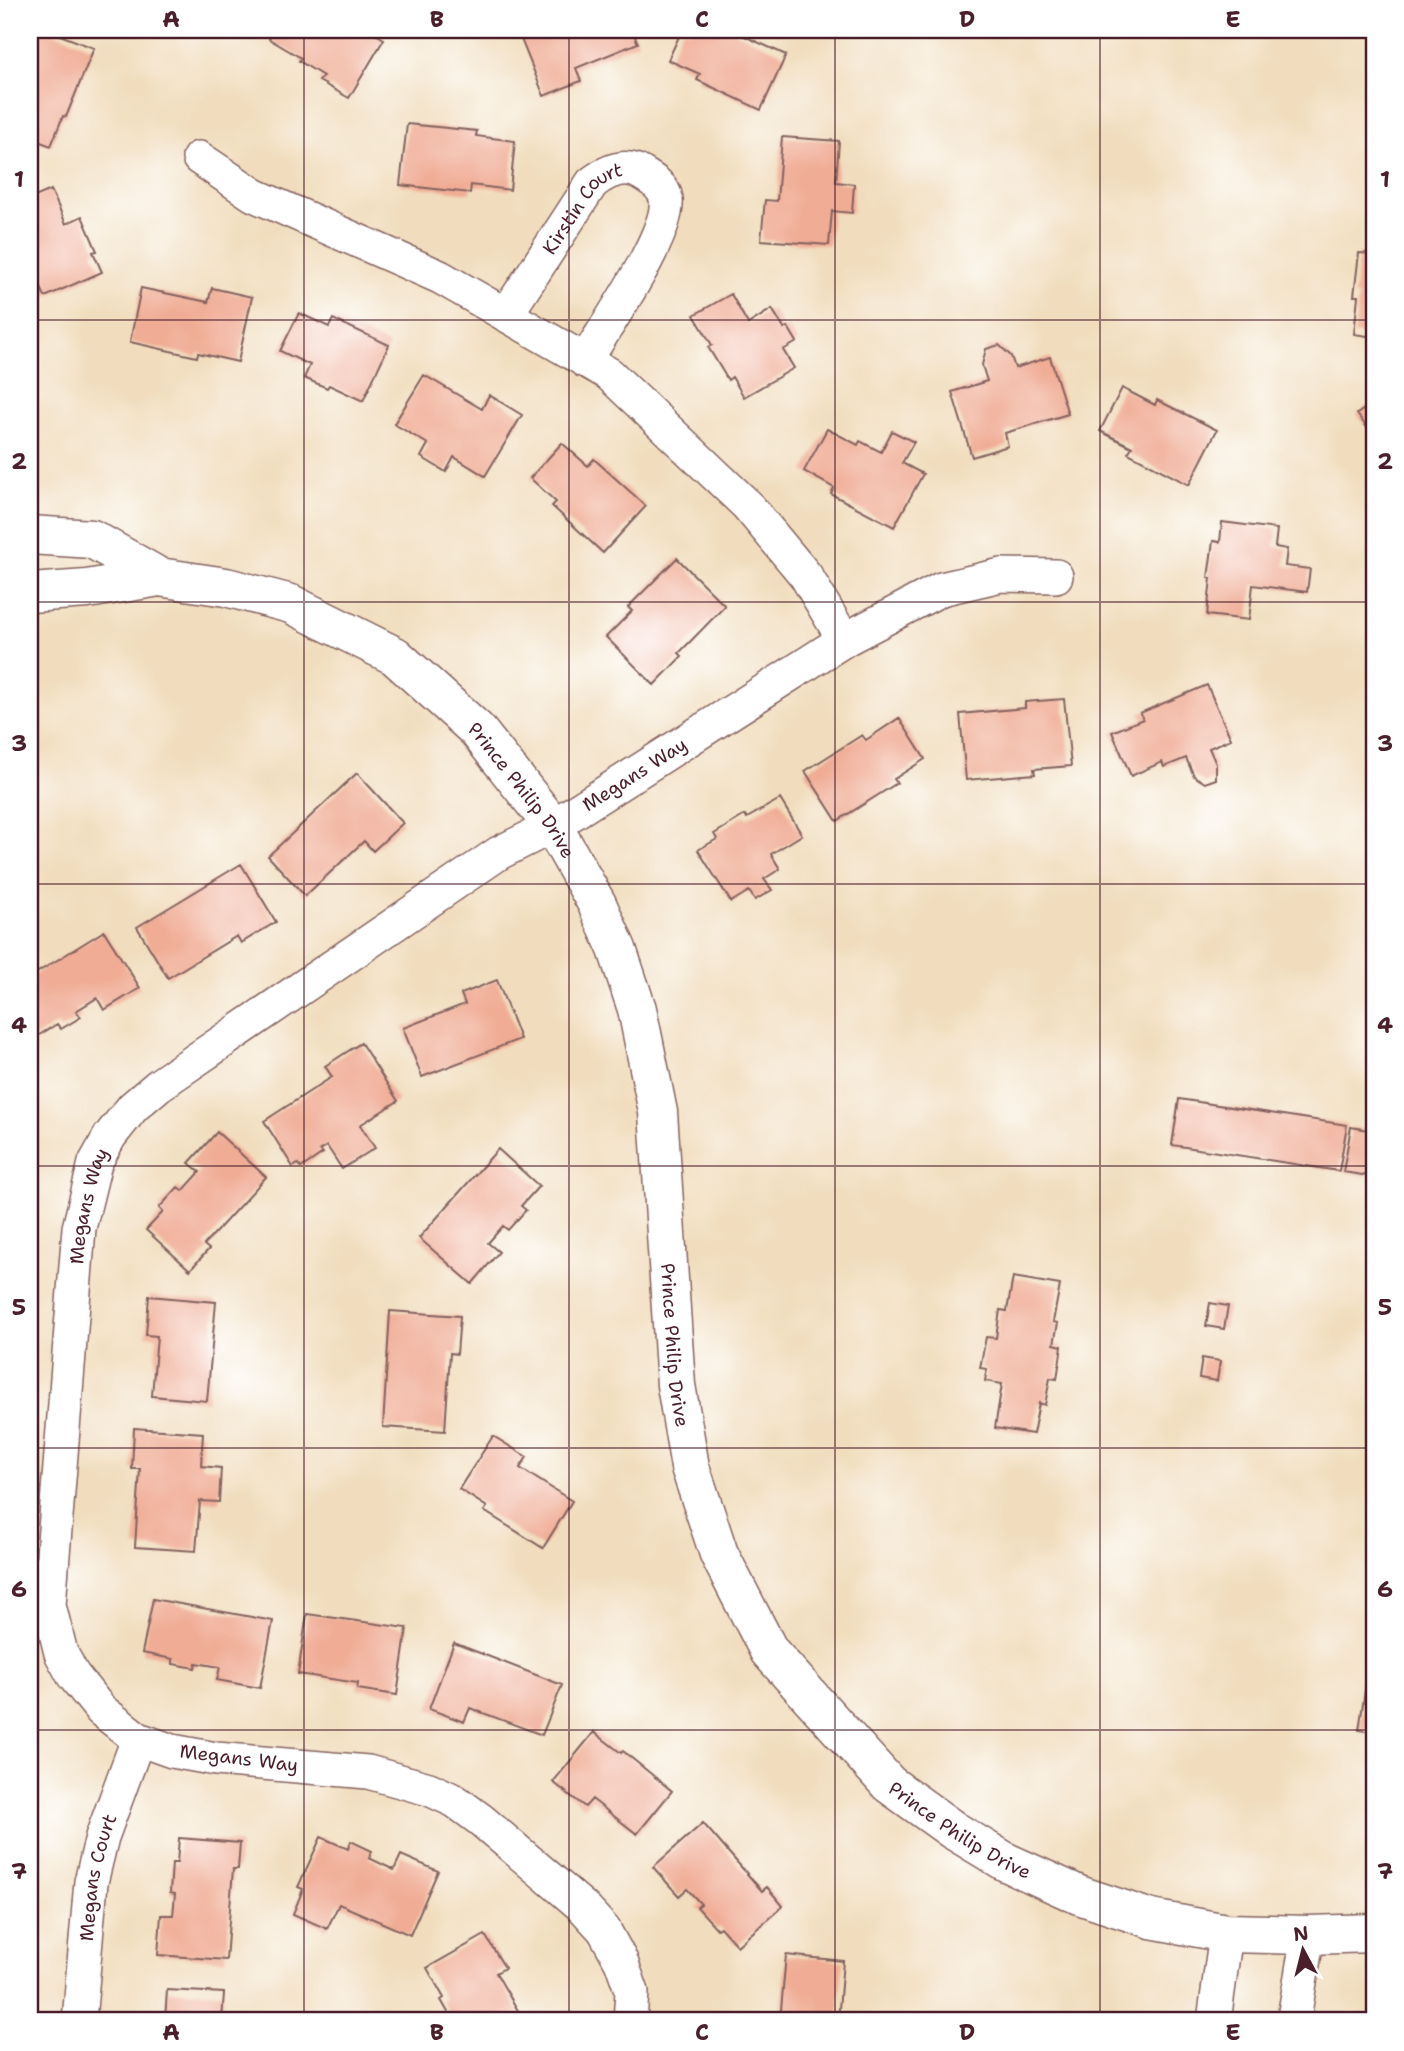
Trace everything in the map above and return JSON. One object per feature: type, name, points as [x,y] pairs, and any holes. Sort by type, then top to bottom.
[{"type":"street","points":[[199,158],[254,195],[440,277],[609,374],[747,505],[806,576],[844,640]]},
{"type":"street","name":"Kirstin Court","points":[[506,315],[592,183],[608,171],[634,169],[656,182],[666,197],[666,218],[657,241],[585,361]]},
{"type":"street","name":"Prince Philip Drive","points":[[30,535],[92,539],[159,577]]},
{"type":"street","name":"Megans Way","points":[[630,2021],[632,1992],[621,1961],[604,1930],[552,1881],[481,1820],[454,1801],[429,1789],[368,1772],[216,1759],[172,1751],[138,1739],[101,1710],[73,1675],[61,1653],[49,1605],[79,1228],[94,1163],[110,1136],[133,1107],[169,1078],[499,853],[553,826],[844,640],[941,589],[1001,575],[1056,576]]},
{"type":"street","name":"Prince Philip Drive","points":[[30,593],[87,589],[159,577],[226,587],[292,604],[395,656],[477,730],[553,826],[597,904],[617,949],[638,1009],[657,1112],[676,1385],[690,1467],[719,1554],[769,1651],[889,1783],[953,1830],[1006,1863],[1079,1895],[1150,1919],[1226,1933],[1374,1933]]},
{"type":"street","name":"Megans Court","points":[[79,2021],[90,1882],[102,1837],[138,1739]]},
{"type":"street","points":[[1214,2021],[1226,1933]]},
{"type":"street","points":[[1296,2021],[1295,2012],[1308,1935]]},
{"type":"building","points":[[36,30],[47,30],[94,48],[51,146],[30,138],[30,46]]},
{"type":"building","points":[[274,30],[369,30],[384,39],[349,98],[319,81],[323,76],[299,61],[301,58],[269,39]]},
{"type":"building","points":[[529,30],[632,30],[638,43],[576,68],[581,81],[544,96],[519,34]]},
{"type":"building","points":[[682,30],[731,30],[786,55],[761,110],[697,80],[700,74],[668,60]]},
{"type":"building","points":[[407,124],[477,131],[476,136],[515,141],[510,190],[471,185],[470,193],[400,185]]},
{"type":"building","points":[[782,137],[839,141],[836,182],[854,184],[852,213],[832,211],[829,245],[761,240],[765,200],[777,201]]},
{"type":"building","points":[[51,190],[66,224],[82,216],[97,251],[93,252],[102,272],[45,297],[36,276],[31,279],[30,277],[30,199]]},
{"type":"building","points":[[1359,253],[1374,254],[1374,337],[1354,334],[1358,296],[1354,296]]},
{"type":"building","points":[[141,288],[208,302],[212,288],[252,297],[238,362],[198,353],[197,357],[130,342]]},
{"type":"building","points":[[731,294],[748,324],[772,309],[797,342],[783,350],[794,368],[744,397],[732,377],[728,380],[708,347],[712,345],[694,315]]},
{"type":"building","points":[[299,313],[329,327],[333,319],[389,345],[363,401],[329,385],[327,388],[304,378],[310,365],[280,351]]},
{"type":"building","points":[[999,345],[1011,356],[1015,368],[1050,357],[1068,414],[1005,433],[1008,446],[972,457],[952,392],[987,381],[982,365],[986,349]]},
{"type":"building","points":[[424,375],[482,409],[489,395],[522,415],[485,476],[454,457],[446,472],[421,457],[428,444],[394,424]]},
{"type":"building","points":[[1122,388],[1155,405],[1157,400],[1217,430],[1189,485],[1128,453],[1132,447],[1100,431]]},
{"type":"building","points":[[1374,402],[1374,437],[1357,414]]},
{"type":"building","points":[[827,429],[858,445],[860,441],[881,452],[892,431],[914,442],[902,463],[923,474],[894,527],[831,494],[834,488],[804,471]]},
{"type":"building","points":[[562,443],[588,466],[594,459],[646,506],[603,553],[552,506],[556,502],[530,478]]},
{"type":"building","points":[[1222,522],[1277,529],[1275,547],[1287,549],[1285,566],[1310,569],[1307,592],[1253,585],[1249,620],[1207,615],[1213,541],[1220,542]]},
{"type":"building","points":[[677,558],[725,606],[679,653],[682,656],[654,685],[606,637],[632,611],[628,607]]},
{"type":"building","points":[[1207,685],[1231,739],[1209,748],[1216,764],[1216,779],[1205,783],[1194,776],[1186,758],[1164,767],[1162,762],[1131,776],[1112,732],[1143,719],[1140,713]]},
{"type":"building","points":[[1064,699],[1071,766],[1034,769],[1035,774],[966,780],[960,714],[1025,708],[1025,702]]},
{"type":"building","points":[[899,718],[925,759],[894,779],[897,783],[837,821],[805,771],[862,735],[866,740]]},
{"type":"building","points":[[357,773],[403,823],[373,851],[364,841],[305,896],[268,856]]},
{"type":"building","points":[[780,799],[802,835],[771,854],[780,869],[764,879],[772,890],[755,900],[749,891],[731,902],[698,850],[717,839],[714,834],[745,815],[747,818]]},
{"type":"building","points":[[241,864],[276,922],[241,943],[237,936],[168,978],[137,927]]},
{"type":"building","points":[[104,931],[140,988],[104,1010],[97,998],[76,1011],[81,1017],[61,1029],[57,1024],[31,1040],[30,977]]},
{"type":"building","points":[[497,980],[520,1039],[422,1077],[403,1028],[465,1004],[461,994]]},
{"type":"building","points":[[361,1043],[398,1101],[360,1125],[375,1148],[342,1169],[327,1146],[320,1150],[323,1153],[301,1168],[298,1164],[293,1167],[264,1121],[332,1077],[325,1066]]},
{"type":"building","points":[[1179,1099],[1347,1125],[1339,1171],[1172,1145]]},
{"type":"building","points":[[1351,1127],[1374,1131],[1369,1176],[1343,1172]]},
{"type":"building","points":[[217,1132],[266,1177],[204,1245],[209,1249],[190,1270],[146,1230],[163,1212],[159,1208],[178,1187],[183,1191],[200,1172],[189,1163]]},
{"type":"building","points":[[498,1149],[539,1186],[521,1206],[526,1210],[508,1230],[503,1226],[488,1243],[499,1252],[472,1284],[419,1238]]},
{"type":"building","points":[[1013,1277],[1060,1285],[1053,1322],[1058,1323],[1054,1344],[1062,1346],[1057,1379],[1050,1378],[1045,1405],[1039,1403],[1033,1434],[995,1428],[1002,1384],[985,1381],[987,1369],[980,1368],[986,1337],[996,1338],[1000,1310],[1007,1311]]},
{"type":"building","points":[[149,1296],[216,1302],[207,1401],[152,1396],[157,1336],[146,1335]]},
{"type":"building","points":[[1210,1303],[1228,1306],[1224,1329],[1206,1326]]},
{"type":"building","points":[[390,1311],[460,1316],[457,1354],[450,1353],[445,1431],[383,1427]]},
{"type":"building","points":[[1202,1358],[1220,1361],[1217,1381],[1199,1378]]},
{"type":"building","points":[[134,1428],[203,1433],[201,1466],[221,1468],[219,1502],[200,1501],[196,1551],[135,1547],[140,1469],[132,1469]]},
{"type":"building","points":[[493,1436],[527,1457],[520,1468],[572,1501],[543,1548],[484,1511],[487,1507],[459,1489]]},
{"type":"building","points":[[153,1599],[273,1621],[260,1688],[217,1680],[220,1667],[196,1663],[195,1668],[173,1664],[173,1659],[142,1653]]},
{"type":"building","points":[[307,1614],[407,1628],[397,1695],[357,1689],[358,1683],[298,1674]]},
{"type":"building","points":[[454,1643],[562,1685],[542,1735],[470,1708],[464,1722],[429,1709]]},
{"type":"building","points":[[1367,1677],[1374,1678],[1374,1732],[1359,1730]]},
{"type":"building","points":[[594,1732],[621,1753],[623,1751],[672,1791],[637,1834],[592,1799],[585,1807],[553,1782]]},
{"type":"building","points":[[703,1823],[762,1891],[767,1887],[783,1906],[737,1946],[697,1907],[701,1904],[687,1889],[679,1896],[653,1867]]},
{"type":"building","points":[[321,1837],[348,1849],[351,1841],[372,1851],[369,1858],[394,1870],[401,1855],[438,1871],[410,1935],[339,1904],[327,1929],[293,1914],[303,1889],[298,1887]]},
{"type":"building","points":[[179,1838],[240,1843],[238,1869],[233,1869],[226,1960],[158,1955],[161,1915],[173,1915],[175,1894],[170,1893],[172,1863],[177,1863]]},
{"type":"building","points":[[485,1935],[505,1968],[496,1973],[524,2021],[453,2021],[441,2000],[444,1998],[427,1968]]},
{"type":"building","points":[[786,1955],[843,1961],[838,2021],[780,2021]]},
{"type":"building","points":[[167,1990],[224,1993],[222,2021],[165,2021]]}]
